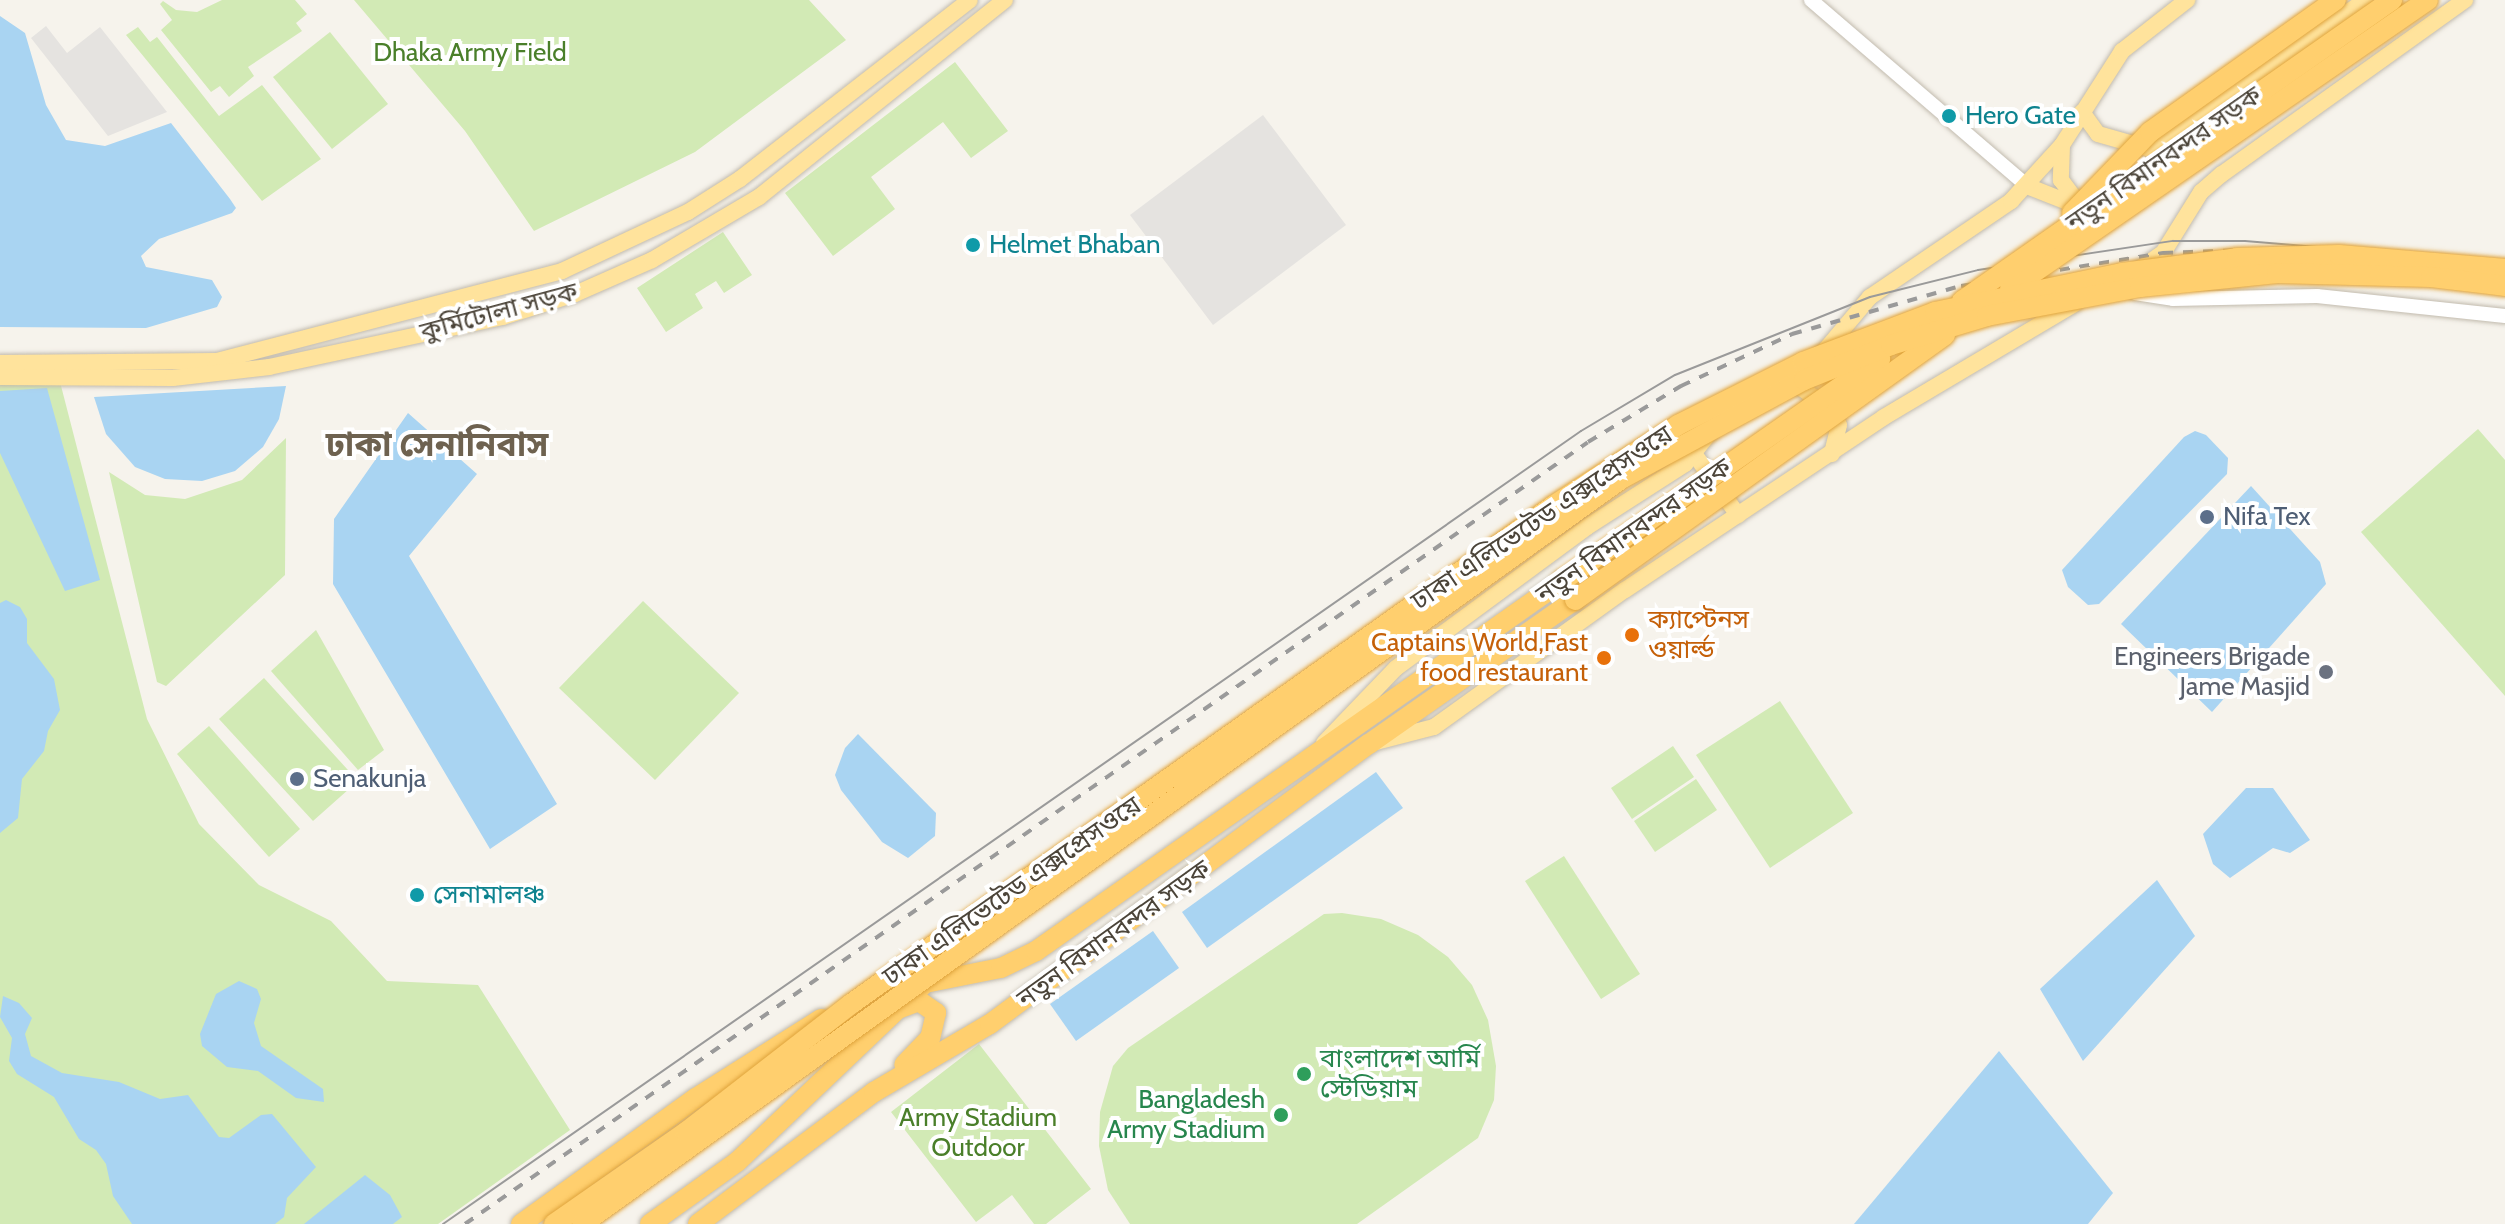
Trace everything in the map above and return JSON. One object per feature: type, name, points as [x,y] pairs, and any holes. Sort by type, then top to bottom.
[{"type":"highway","points":[[2051,238],[2150,132],[2336,0]]},
{"type":"highway","name":"নতুন বিমানবন্দর সড়ক","points":[[650,1224],[737,1162],[925,983],[1001,968],[1036,951],[2392,0]]},
{"type":"highway","name":"নতুন বিমানবন্দর সড়ক","points":[[698,1224],[874,1092],[990,1024],[1369,744],[1988,304],[2428,0]]},
{"type":"highway","name":"ঢাকা এলিভেটেড এক্সপ্রেসওয়ে","points":[[554,1224],[686,1132],[851,1004],[1632,453],[1803,362],[1935,312],[2035,288],[2164,267],[2237,258],[2339,255],[2505,269]]},
{"type":"highway","name":"ঢাকা এলিভেটেড এক্সপ্রেসওয়ে","points":[[582,1224],[1621,479],[1804,380],[1891,345],[1987,316],[2140,287],[2277,273],[2431,277],[2505,286]]},
{"type":"highway","points":[[874,1092],[915,1056],[935,1024],[933,1007],[919,1001],[894,1010]]},
{"type":"highway","points":[[521,1224],[696,1098],[851,1004]]},
{"type":"main road","name":"কুর্মিটোলা সড়ক","points":[[0,363],[217,361],[562,271],[688,212],[740,179],[970,0]]},
{"type":"main road","name":"কুর্মিটোলা সড়ক","points":[[0,377],[173,378],[269,367],[503,317],[575,294],[652,260],[759,197],[1005,0]]},
{"type":"main road","points":[[1312,756],[1396,668],[1695,455],[1724,418],[1793,382],[1833,343],[1870,297],[2027,186],[2062,145],[2122,51],[2187,0]]},
{"type":"main road","points":[[2155,150],[2365,0]]},
{"type":"main road","points":[[1369,744],[1409,738],[1434,727],[1884,417],[2054,314],[2107,289],[2163,253],[2201,192],[2254,149],[2465,0]]},
{"type":"main road","points":[[2257,77],[2258,93],[2268,106],[2296,120]]},
{"type":"main road","points":[[2220,103],[2237,104],[2244,111],[2255,127],[2254,149]]},
{"type":"main road","points":[[2082,112],[2098,134],[2155,150],[2201,192]]},
{"type":"main road","points":[[2062,145],[2061,180],[2085,209]]},
{"type":"main road","points":[[2027,186],[2085,209],[2126,214],[2187,176]]},
{"type":"main road","points":[[1833,343],[1829,369],[1847,397],[1861,412],[1884,417]]},
{"type":"main road","points":[[1793,382],[1826,406],[1839,425],[1832,454]]},
{"type":"main road","points":[[1695,455],[1738,515]]},
{"type":"street","points":[[1811,0],[2027,186]]},
{"type":"street","points":[[2107,289],[2173,299],[2317,296],[2505,316]]},
{"type":"green space","points":[[222,0],[295,0],[307,14],[296,23],[302,31],[248,67],[254,76],[229,97],[220,86],[211,92],[161,30],[172,20],[160,4],[163,1],[176,10],[197,12]]},
{"type":"green space","name":"Dhaka Army Field","points":[[354,0],[809,0],[846,40],[695,152],[534,231],[465,131]]},
{"type":"green space","points":[[138,27],[150,42],[157,37],[219,116],[262,85],[321,159],[262,201],[126,35]]},
{"type":"green space","points":[[330,32],[388,104],[332,149],[273,77]]},
{"type":"green space","points":[[955,62],[1008,131],[971,158],[943,122],[871,177],[895,209],[833,256],[785,193]]},
{"type":"green space","points":[[723,232],[752,275],[724,293],[716,281],[695,294],[703,308],[666,332],[637,288]]},
{"type":"green space","points":[[59,378],[147,719],[199,824],[259,885],[331,921],[387,981],[478,985],[570,1130],[438,1224],[0,1224],[0,379]]},
{"type":"green space","points":[[2478,429],[2505,460],[2505,696],[2361,532]]},
{"type":"green space","points":[[286,438],[285,575],[166,686],[157,682],[109,472],[145,495],[185,499],[242,480]]},
{"type":"green space","points":[[643,601],[739,693],[655,780],[559,688]]},
{"type":"green space","points":[[316,630],[384,750],[358,770],[271,671]]},
{"type":"green space","points":[[264,678],[358,781],[313,821],[219,719]]},
{"type":"green space","points":[[1780,701],[1853,813],[1770,868],[1696,755]]},
{"type":"green space","points":[[209,726],[300,829],[269,857],[177,754]]},
{"type":"green space","points":[[1673,746],[1694,777],[1632,819],[1611,788]]},
{"type":"green space","points":[[1696,779],[1717,810],[1655,852],[1634,821]]},
{"type":"green space","points":[[1564,856],[1640,974],[1601,999],[1525,881]]},
{"type":"green space","name":"বাংলাদেশ আর্মি স্টেডিয়াম","points":[[1342,913],[1381,919],[1418,935],[1448,957],[1472,985],[1488,1020],[1496,1066],[1494,1100],[1478,1138],[1357,1224],[1130,1224],[1108,1190],[1099,1146],[1100,1112],[1113,1066],[1128,1048],[1324,914]]},
{"type":"green space","name":"Army Stadium Outdoor","points":[[979,1044],[1091,1189],[1046,1224],[1034,1224],[1012,1195],[976,1222],[891,1112]]},
{"type":"shaded area","points":[[46,26],[67,53],[100,27],[167,112],[108,136],[31,38]]},
{"type":"shaded area","points":[[1263,115],[1346,225],[1213,325],[1130,215]]},
{"type":"water","points":[[0,16],[25,33],[46,105],[66,140],[105,146],[171,123],[230,199],[236,208],[232,213],[159,239],[141,256],[146,267],[212,280],[222,297],[217,307],[146,328],[0,327]]},
{"type":"water","points":[[286,386],[279,419],[263,447],[235,471],[202,481],[165,479],[135,467],[106,434],[94,397]]},
{"type":"water","points":[[47,388],[100,580],[65,591],[0,453],[0,391]]},
{"type":"water","points":[[408,413],[477,474],[409,556],[557,804],[490,849],[333,584],[334,519]]},
{"type":"water","points":[[2195,431],[2206,435],[2228,458],[2227,474],[2099,604],[2088,605],[2068,587],[2062,570],[2184,437]]},
{"type":"water","points":[[2251,486],[2320,562],[2326,584],[2212,712],[2121,624]]},
{"type":"water","points":[[6,600],[20,607],[27,619],[27,643],[54,679],[60,710],[48,731],[44,751],[22,779],[18,818],[0,833],[0,603]]},
{"type":"water","points":[[858,734],[936,813],[935,836],[908,858],[882,842],[841,790],[835,775],[845,748]]},
{"type":"water","points":[[1376,772],[1403,808],[1207,948],[1182,912]]},
{"type":"water","points":[[2246,788],[2273,788],[2310,840],[2290,853],[2273,848],[2230,878],[2213,864],[2203,834]]},
{"type":"water","points":[[2157,880],[2195,936],[2083,1061],[2040,989]]},
{"type":"water","points":[[1153,931],[1179,968],[1076,1041],[1050,1004]]},
{"type":"water","points":[[239,981],[257,989],[261,999],[254,1023],[261,1046],[323,1089],[324,1102],[296,1098],[258,1071],[227,1067],[202,1046],[200,1034],[216,994]]},
{"type":"water","points":[[3,996],[19,1003],[32,1018],[25,1034],[31,1056],[62,1073],[119,1082],[160,1099],[188,1095],[219,1137],[229,1138],[261,1115],[272,1114],[316,1167],[287,1198],[284,1217],[275,1224],[132,1224],[113,1196],[106,1164],[96,1150],[79,1139],[54,1097],[17,1074],[9,1061],[12,1038],[0,1017]]},
{"type":"water","points":[[1999,1051],[2113,1193],[2088,1224],[1854,1224]]},
{"type":"water","points":[[365,1175],[390,1195],[402,1217],[393,1224],[304,1224]]},
{"type":"tram line","points":[[443,1224],[1581,431],[1675,375],[1870,297],[1978,270],[2173,241],[2245,241],[2366,251],[2505,275]]},
{"type":"railway","points":[[465,1224],[1588,442],[1681,386],[1792,334],[1961,286],[2163,253],[2244,250],[2360,259],[2505,285]]},
{"type":"place","name":"Hero Gate","points":[[1949,116]]},
{"type":"place","name":"Helmet Bhaban","points":[[973,245]]},
{"type":"place","name":"Nifa Tex","points":[[2207,517]]},
{"type":"place","name":"ক্যাপ্টেনস ওয়ার্ল্ড","points":[[1632,635]]},
{"type":"place","name":"Captains World,Fast food restaurant","points":[[1604,658]]},
{"type":"place","name":"Engineers Brigade Jame Masjid","points":[[2326,672]]},
{"type":"place","name":"Senakunja","points":[[297,779]]},
{"type":"place","name":"সেনামালঞ্চ","points":[[417,895]]},
{"type":"place","name":"বাংলাদেশ আর্মি স্টেডিয়াম","points":[[1304,1074]]},
{"type":"place","name":"Bangladesh Army Stadium","points":[[1281,1115]]},
{"type":"district","name":"ঢাকা সেনানিবাস","points":[[437,445]]}]
